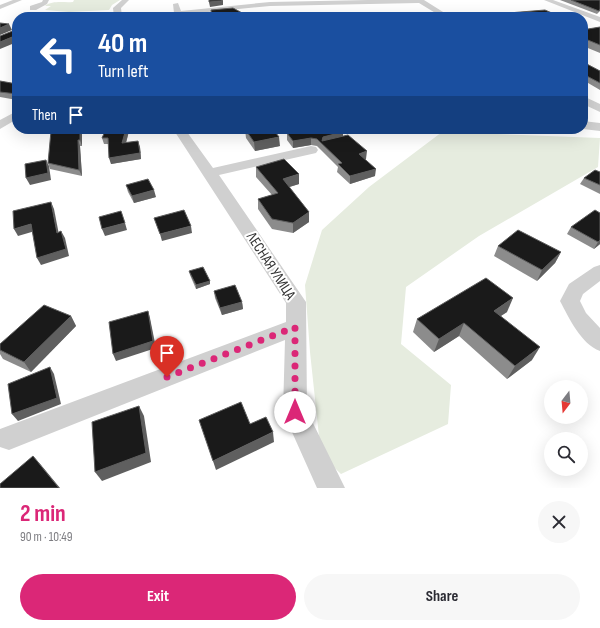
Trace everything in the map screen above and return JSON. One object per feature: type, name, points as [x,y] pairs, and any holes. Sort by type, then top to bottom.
[{"type":"street","points":[[0,7],[20,0]]},
{"type":"street","points":[[33,8],[45,3],[46,0]]},
{"type":"street","points":[[117,12],[117,8],[126,0]]},
{"type":"street","points":[[188,12],[270,4],[420,0],[439,12]]},
{"type":"street","points":[[548,0],[579,12]]},
{"type":"street","points":[[352,3],[362,12]]},
{"type":"street","points":[[176,4],[178,12]]},
{"type":"street","points":[[588,15],[600,20]]},
{"type":"street","points":[[588,101],[600,109]]},
{"type":"street","points":[[0,111],[12,111]]},
{"type":"street","points":[[0,125],[12,117]]},
{"type":"street","points":[[588,126],[600,127]]},
{"type":"street","name":"ЛЕСНАЯ УЛИЦА","points":[[182,134],[296,302],[295,412],[331,488]]},
{"type":"street","points":[[210,173],[311,150]]},
{"type":"street","points":[[600,272],[576,289],[570,301],[579,319],[600,342]]},
{"type":"street","points":[[9,438],[295,327]]},
{"type":"shaded area","points":[[74,0],[120,0],[112,5],[109,10],[69,12],[45,10],[51,6],[45,6],[48,4],[73,2]]},
{"type":"shaded area","points":[[439,134],[495,134],[600,138],[598,167],[479,236],[406,287],[401,344],[451,385],[448,424],[341,474],[321,455],[310,352],[305,285],[322,230],[369,187]]},
{"type":"building","points":[[209,0],[221,0],[223,1],[209,2]]},
{"type":"building","points":[[571,0],[600,0],[600,9],[599,11]]},
{"type":"building","points":[[233,8],[240,12],[211,12],[211,10]]},
{"type":"building","points":[[545,10],[550,12],[521,12]]},
{"type":"building","points":[[0,23],[9,24],[0,28]]},
{"type":"building","points":[[600,27],[600,45],[588,40],[588,29]]},
{"type":"building","points":[[12,31],[12,37],[0,42],[0,36]]},
{"type":"building","points":[[588,65],[600,71],[600,83],[588,77]]},
{"type":"building","points":[[0,81],[12,83],[12,93],[0,92]]},
{"type":"building","points":[[51,134],[80,134],[80,140],[78,140],[79,170],[48,163]]},
{"type":"building","points":[[104,134],[125,134],[122,143],[138,141],[140,153],[109,158],[108,138],[102,138]]},
{"type":"building","points":[[248,134],[277,134],[279,137],[254,142]]},
{"type":"building","points":[[288,134],[335,134],[323,137],[322,141],[348,135],[367,151],[359,154],[376,169],[350,176],[338,164],[342,163],[317,139],[311,138],[293,141]]},
{"type":"building","points":[[284,159],[299,174],[283,179],[309,212],[293,223],[272,219],[258,199],[278,193],[256,167]]},
{"type":"building","points":[[46,160],[48,173],[26,178],[25,164]]},
{"type":"building","points":[[595,170],[600,172],[600,185],[584,178]]},
{"type":"building","points":[[148,179],[154,190],[132,196],[126,185]]},
{"type":"building","points":[[51,202],[57,233],[61,231],[66,249],[37,258],[31,224],[14,229],[13,211]]},
{"type":"building","points":[[184,210],[191,226],[160,234],[154,218]]},
{"type":"building","points":[[595,210],[600,213],[600,240],[598,242],[571,227]]},
{"type":"building","points":[[121,211],[125,223],[102,229],[99,217]]},
{"type":"building","points":[[518,230],[561,252],[542,270],[498,246]]},
{"type":"building","points":[[203,267],[210,281],[196,285],[189,271]]},
{"type":"building","points":[[486,278],[513,298],[494,311],[540,347],[515,366],[464,323],[439,339],[417,319]]},
{"type":"building","points":[[235,285],[242,302],[220,308],[214,291]]},
{"type":"building","points":[[44,305],[71,316],[24,362],[0,350],[0,344]]},
{"type":"building","points":[[148,311],[153,341],[113,354],[109,322]]},
{"type":"building","points":[[50,367],[57,398],[12,414],[8,384]]},
{"type":"building","points":[[241,402],[250,424],[266,417],[273,432],[213,461],[199,420]]},
{"type":"building","points":[[139,406],[146,453],[95,472],[92,422]]},
{"type":"building","points":[[33,456],[59,488],[0,488],[0,484]]},
{"type":"route","points":[[167,377],[295,327],[295,412]]}]
